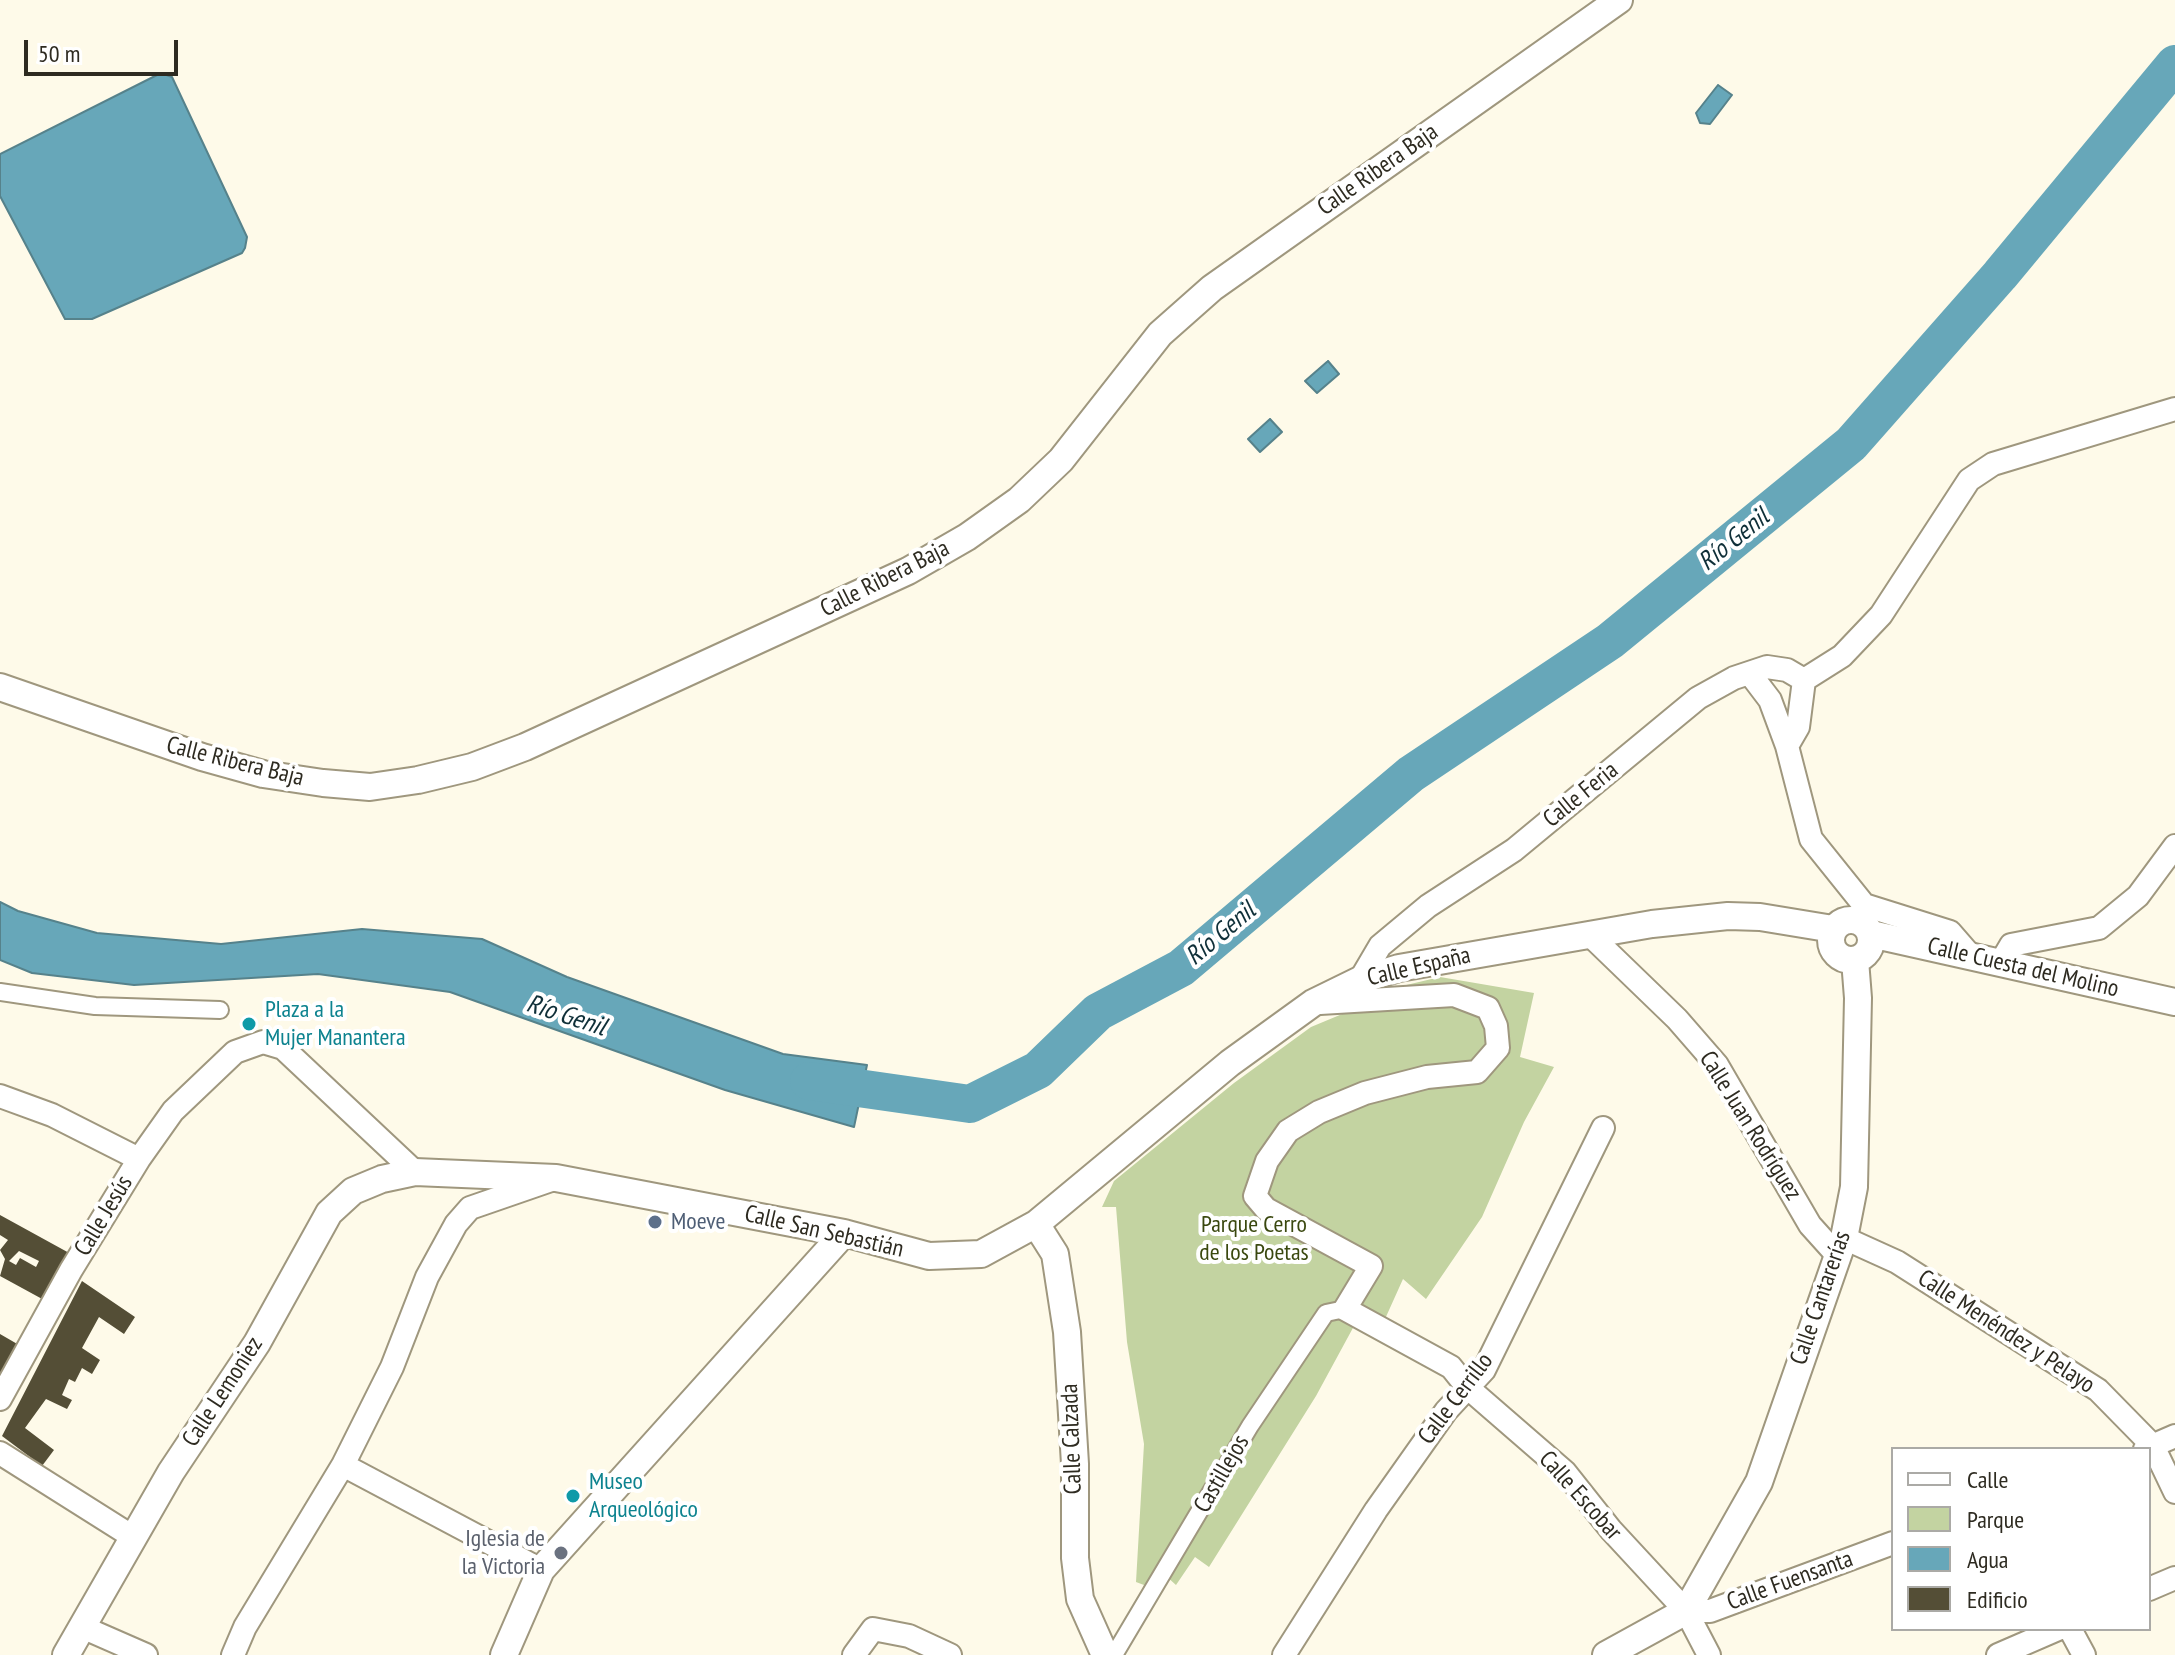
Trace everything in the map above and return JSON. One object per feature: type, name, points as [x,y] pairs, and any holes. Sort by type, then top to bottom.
[{"type":"street","name":"Calle Ribera Baja","points":[[0,687],[202,757],[263,774],[323,783],[370,787],[418,780],[472,767],[525,747],[908,571],[967,537],[1019,500],[1061,460],[1160,334],[1212,288],[1619,0]]},
{"type":"street","points":[[1787,746],[1798,727],[1804,680],[1842,656],[1881,615],[1969,480],[1993,464],[2175,409]]},
{"type":"street","name":"Calle Feria","points":[[1360,980],[1380,946],[1428,906],[1514,850],[1698,698],[1734,678],[1751,675],[1767,667],[1787,670],[1804,680]]},
{"type":"street","points":[[1751,675],[1770,700],[1787,746],[1811,839],[1864,905],[1950,932],[1970,955]]},
{"type":"street","points":[[2001,962],[2011,945],[2099,928],[2138,896],[2175,846]]},
{"type":"street","name":"Calle España","points":[[1036,1224],[1153,1123],[1313,1003],[1360,980],[1399,968],[1589,934],[1728,916],[1794,921],[1833,929]]},
{"type":"street","points":[[1850,919],[1863,924],[1871,934],[1866,953],[1855,960],[1836,954],[1830,942],[1833,929],[1850,919]]},
{"type":"street","name":"Calle Juan Rodríguez","points":[[1589,934],[1677,1019],[1717,1065],[1810,1225],[1840,1246]]},
{"type":"street","name":"Calle Cuesta del Molino","points":[[1871,934],[2175,1002]]},
{"type":"street","name":"Calle Cantarerías","points":[[1686,1611],[1759,1482],[1840,1246],[1854,1187],[1858,998],[1855,960]]},
{"type":"street","points":[[0,992],[95,1006],[220,1010]]},
{"type":"street","points":[[1313,1003],[1454,995],[1488,1008],[1497,1037],[1498,1048],[1477,1072],[1427,1077],[1365,1093],[1319,1112],[1288,1131],[1267,1161],[1255,1196],[1266,1209],[1371,1266],[1345,1309]]},
{"type":"street","name":"Calle Jesús","points":[[0,1399],[71,1270],[139,1159],[173,1111],[211,1071],[235,1052],[263,1042],[283,1048],[415,1172]]},
{"type":"street","points":[[0,1096],[52,1115],[139,1159]]},
{"type":"street","name":"Calle Cerrillo","points":[[1284,1655],[1376,1510],[1446,1411],[1484,1370],[1603,1128]]},
{"type":"street","name":"Calle San Sebastián","points":[[415,1172],[556,1178],[844,1233],[929,1256],[962,1256],[997,1248],[1036,1224]]},
{"type":"street","name":"Calle Lemoniez","points":[[66,1655],[171,1472],[257,1343],[329,1213],[353,1191],[382,1179],[415,1172]]},
{"type":"street","points":[[233,1655],[245,1627],[343,1465],[392,1367],[427,1277],[456,1224],[470,1208],[556,1178]]},
{"type":"street","name":"Calle Calzada","points":[[1036,1224],[1055,1254],[1067,1332],[1075,1464],[1075,1558],[1080,1599],[1105,1655]]},
{"type":"street","points":[[504,1655],[541,1570],[844,1233]]},
{"type":"street","name":"Calle Menéndez y Pelayo","points":[[1840,1246],[1897,1262],[2098,1390],[2148,1447]]},
{"type":"street","name":"Calle Escobar","points":[[1345,1309],[1451,1367],[1467,1387],[1565,1472],[1611,1530],[1686,1611],[1709,1655]]},
{"type":"street","name":"Castillejos","points":[[1114,1655],[1250,1426],[1326,1313],[1345,1309]]},
{"type":"street","points":[[2151,1447],[2175,1436]]},
{"type":"street","name":"Calle Menéndez y Pelayo","points":[[2151,1451],[2175,1492]]},
{"type":"street","points":[[0,1453],[133,1537]]},
{"type":"street","points":[[343,1465],[541,1570]]},
{"type":"street","name":"Calle Fuensanta","points":[[1686,1611],[1710,1611],[1891,1544]]},
{"type":"street","points":[[2151,1588],[2175,1578]]},
{"type":"street","points":[[1606,1655],[1686,1611]]},
{"type":"street","points":[[82,1627],[146,1655]]},
{"type":"street","points":[[854,1655],[873,1629],[909,1636],[950,1655]]},
{"type":"street","points":[[1998,1655],[2053,1631]]},
{"type":"street","points":[[2071,1631],[2084,1655]]},
{"type":"green space","name":"Parque Cerro de los Poetas","points":[[1440,977],[1534,993],[1520,1057],[1554,1067],[1524,1122],[1482,1217],[1426,1299],[1403,1279],[1376,1339],[1354,1326],[1316,1396],[1209,1567],[1195,1557],[1176,1585],[1166,1576],[1134,1612],[1144,1585],[1136,1582],[1144,1444],[1127,1342],[1116,1207],[1102,1207],[1114,1181],[1234,1083],[1311,1027],[1347,1012],[1399,1005],[1398,987]]},
{"type":"water","points":[[161,73],[172,77],[247,237],[245,248],[242,253],[92,319],[65,319],[0,196],[0,154]]},
{"type":"water","points":[[1718,85],[1732,95],[1710,124],[1700,123],[1696,113]]},
{"type":"water","points":[[1328,361],[1339,374],[1317,393],[1305,381]]},
{"type":"water","points":[[1270,419],[1282,432],[1260,452],[1248,439]]},
{"type":"water","points":[[0,902],[18,911],[97,933],[221,944],[362,929],[482,939],[567,977],[783,1054],[867,1065],[854,1127],[725,1090],[450,992],[318,974],[134,985],[32,973],[0,960]]},
{"type":"building","points":[[0,1215],[71,1254],[44,1300],[0,1276],[5,1259],[0,1250],[8,1240],[0,1235]],"holes":[[[19,1251],[39,1261],[36,1267],[20,1258],[16,1265],[9,1261]]]},
{"type":"building","points":[[82,1281],[135,1317],[124,1334],[99,1317],[82,1348],[100,1360],[92,1374],[82,1368],[75,1382],[69,1379],[62,1395],[72,1400],[67,1409],[46,1399],[25,1428],[54,1450],[42,1466],[2,1436]]},
{"type":"building","points":[[0,1334],[19,1345],[0,1376]]},
{"type":"waterway","name":"Río Genil","points":[[809,1081],[970,1104],[1038,1070],[1098,1012],[1181,968],[1411,774],[1610,641],[1851,444],[2000,275],[2175,64]]},
{"type":"place","name":"Plaza a la Mujer Manantera","points":[[249,1024]]},
{"type":"place","name":"Moeve","points":[[655,1222]]},
{"type":"place","name":"Museo Arqueológico","points":[[573,1496]]},
{"type":"place","name":"Iglesia de la Victoria","points":[[561,1553]]}]
